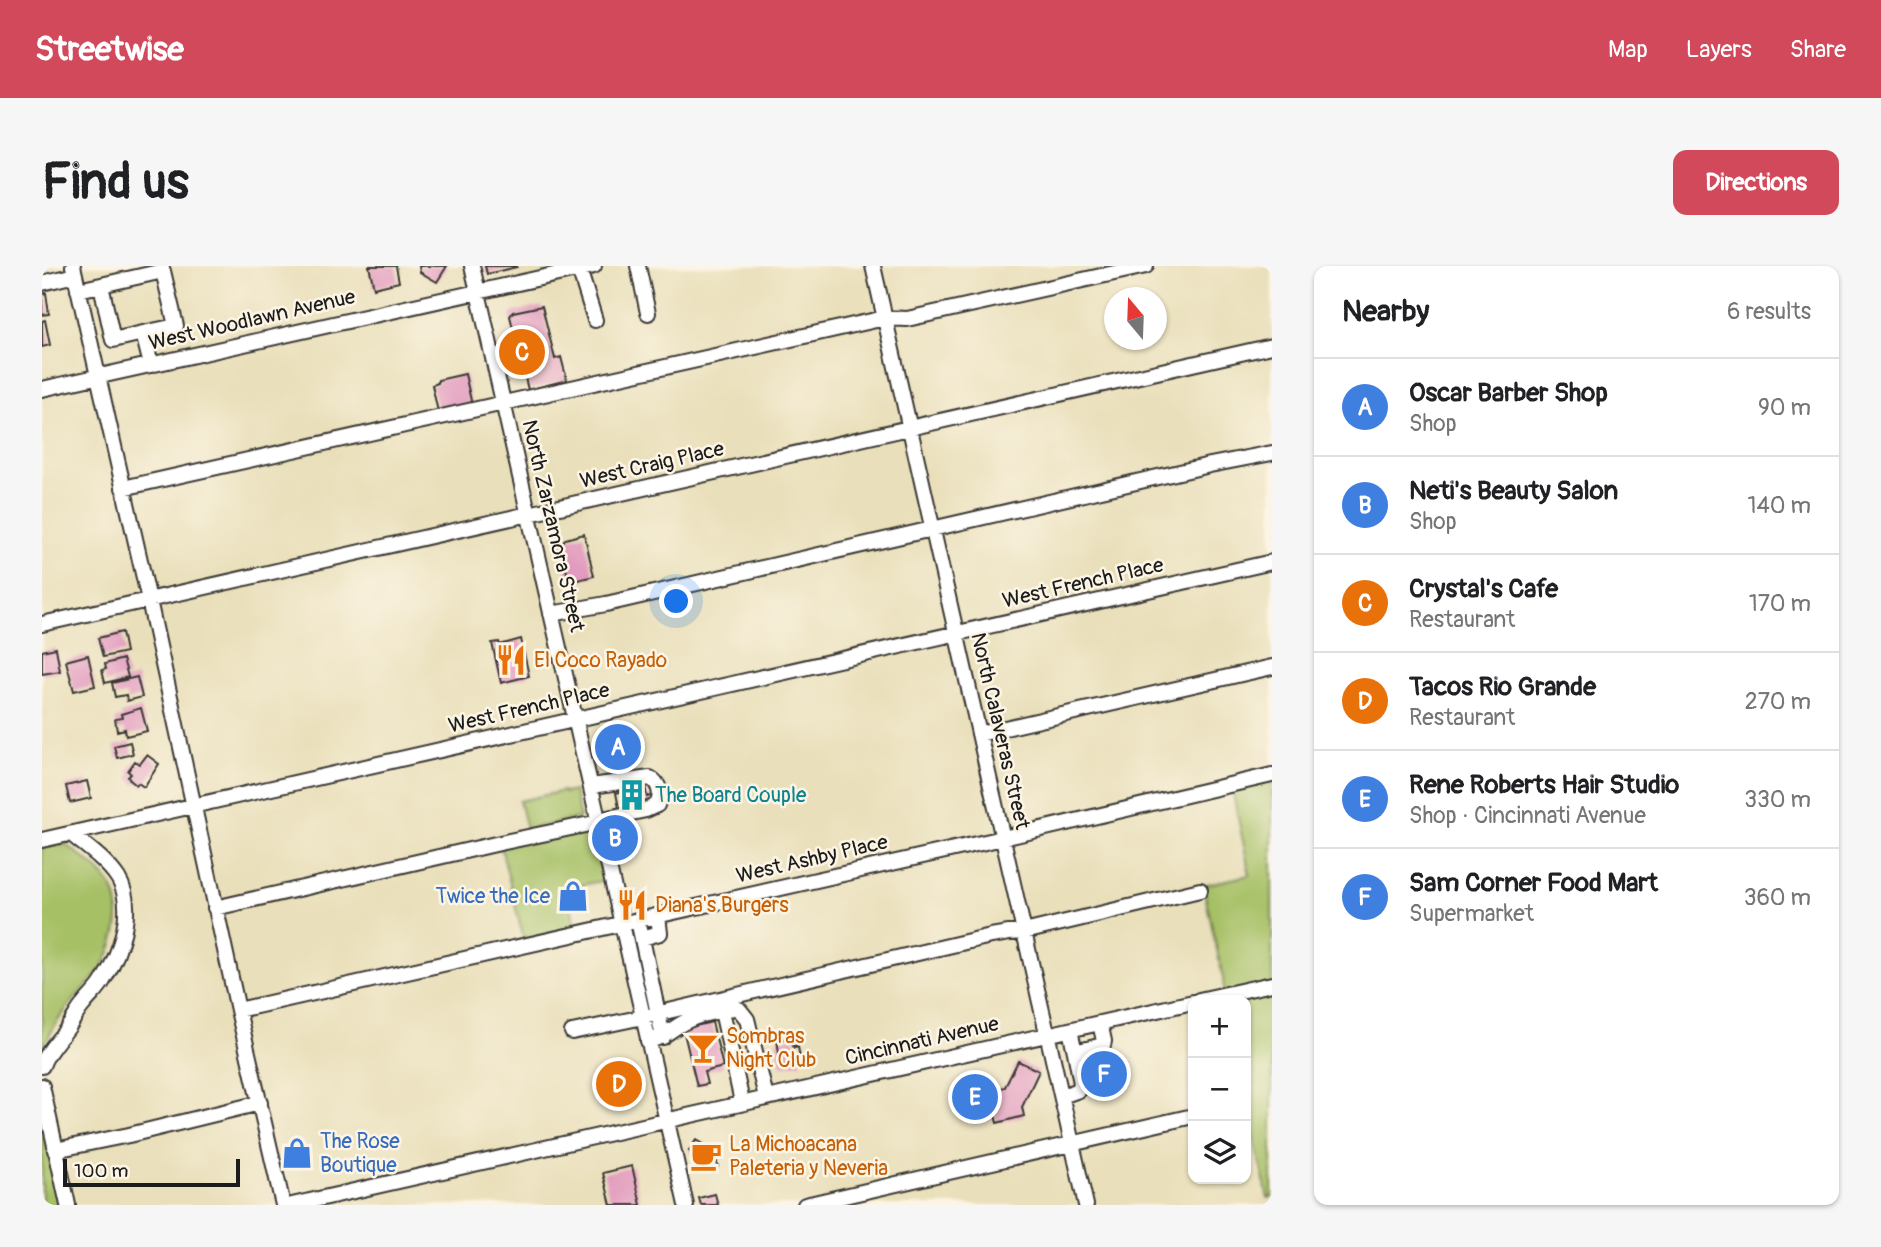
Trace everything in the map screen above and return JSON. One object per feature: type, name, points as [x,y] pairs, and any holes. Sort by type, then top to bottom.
[{"type":"street","name":"North Zarzamora Street","points":[[472,266],[643,1017],[656,1039],[666,1119],[686,1205]]},
{"type":"street","name":"West Woodlawn Avenue","points":[[42,389],[594,266]]},
{"type":"street","points":[[638,266],[648,313]]},
{"type":"street","name":"North Calaveras Street","points":[[873,266],[1086,1205]]},
{"type":"street","points":[[123,488],[885,317],[906,320],[1146,266]]},
{"type":"street","points":[[579,269],[595,320]]},
{"type":"street","points":[[42,283],[75,277],[101,285],[163,271],[176,326],[113,340],[101,285]]},
{"type":"street","points":[[75,277],[283,1205]]},
{"type":"street","points":[[143,333],[151,365]]},
{"type":"street","name":"West Craig Place","points":[[42,624],[1272,346]]},
{"type":"street","points":[[551,614],[620,601],[1272,453]]},
{"type":"street","name":"West French Place","points":[[42,840],[1272,562]]},
{"type":"street","points":[[979,734],[1272,667]]},
{"type":"street","name":"West Ashby Place","points":[[238,1010],[1272,775]]},
{"type":"street","points":[[215,908],[646,810],[657,806],[661,799],[655,780],[650,778],[590,786]]},
{"type":"street","points":[[42,1066],[52,1046],[106,977],[120,945],[126,919],[127,902],[119,881],[106,864],[71,834]]},
{"type":"street","points":[[572,1032],[991,936],[1024,932],[1200,890]]},
{"type":"street","points":[[642,938],[660,933],[658,916]]},
{"type":"street","points":[[638,920],[658,1014],[656,1039]]},
{"type":"street","points":[[1223,995],[1272,984]]},
{"type":"street","name":"Cincinnati Avenue","points":[[292,1205],[1188,1003]]},
{"type":"street","points":[[656,1039],[687,1021],[739,1009],[747,1019],[766,1097]]},
{"type":"street","points":[[722,1011],[742,1102]]},
{"type":"street","points":[[1055,1068],[1102,1045],[1104,1041],[1100,1023]]},
{"type":"street","points":[[1062,1096],[1079,1090],[1081,1083],[1070,1030]]},
{"type":"street","points":[[42,1086],[68,1205]]},
{"type":"street","points":[[55,1150],[260,1103]]},
{"type":"street","points":[[805,1205],[1188,1117]]},
{"type":"green space","points":[[1272,775],[1272,1197],[1268,1198],[1251,1125],[1251,995],[1225,995],[1203,885],[1250,875],[1231,784]]},
{"type":"green space","points":[[574,791],[580,818],[526,829],[519,801]]},
{"type":"green space","points":[[599,822],[611,879],[567,888],[577,934],[525,945],[500,843]]},
{"type":"green space","points":[[64,843],[102,874],[112,887],[118,908],[118,920],[113,944],[103,965],[69,1006],[42,1048],[42,848]]},
{"type":"green space","points":[[42,1126],[60,1205],[42,1205]]},
{"type":"building","points":[[369,266],[396,266],[399,282],[374,288]]},
{"type":"building","points":[[419,266],[447,266],[437,282],[420,272]]},
{"type":"building","points":[[485,266],[517,266],[517,267],[487,274]]},
{"type":"building","points":[[46,293],[49,314],[42,315],[42,294]]},
{"type":"building","points":[[542,306],[555,359],[561,357],[567,380],[528,390],[510,316],[513,312]]},
{"type":"building","points":[[45,320],[50,345],[42,347],[42,321]]},
{"type":"building","points":[[465,374],[472,405],[438,412],[432,385],[438,383],[438,380]]},
{"type":"building","points":[[584,534],[594,576],[569,582],[561,545],[565,539]]},
{"type":"building","points":[[122,632],[126,652],[103,657],[98,638]]},
{"type":"building","name":"El Coco Rayado","points":[[521,639],[529,676],[501,683],[492,643],[499,642],[500,645]]},
{"type":"building","points":[[56,648],[60,671],[42,674],[42,651]]},
{"type":"building","points":[[88,655],[95,686],[74,691],[66,661]]},
{"type":"building","points":[[123,659],[128,677],[105,683],[102,670],[106,669],[105,664]]},
{"type":"building","points":[[137,677],[142,697],[127,701],[126,695],[115,697],[112,683]]},
{"type":"building","points":[[141,708],[147,731],[126,736],[125,729],[117,731],[115,719],[122,718],[121,714]]},
{"type":"building","points":[[618,733],[619,738],[625,736],[629,757],[612,761],[606,741],[609,740],[608,736]]},
{"type":"building","points":[[130,742],[133,754],[117,758],[114,746]]},
{"type":"building","points":[[147,755],[159,764],[144,787],[130,780],[128,777],[131,774],[128,771],[135,761],[140,764]]},
{"type":"building","points":[[87,781],[91,798],[70,803],[66,786]]},
{"type":"building","name":"The Board Couple","points":[[638,785],[645,786],[647,797],[651,796],[653,802],[619,808],[616,793]]},
{"type":"building","name":"Twice the Ice","points":[[573,888],[577,904],[572,905],[568,889]]},
{"type":"building","name":"Sombras Night Club","points":[[712,1022],[723,1067],[704,1072],[707,1084],[697,1086],[683,1029]]},
{"type":"building","points":[[794,1037],[797,1046],[793,1046],[798,1047],[801,1063],[781,1066],[777,1040]]},
{"type":"building","points":[[1018,1061],[1039,1071],[1022,1107],[1024,1116],[997,1123],[989,1091],[1005,1087]]},
{"type":"building","points":[[1115,1064],[1121,1083],[1104,1087],[1103,1082],[1092,1084],[1089,1070]]},
{"type":"building","points":[[984,1077],[993,1111],[965,1118],[957,1083]]},
{"type":"building","name":"La Michoacana Paleteria y Neveria","points":[[696,1140],[714,1151],[718,1167],[710,1170],[707,1161],[689,1151]]},
{"type":"building","points":[[632,1166],[641,1205],[611,1205],[603,1173]]},
{"type":"building","points":[[715,1194],[718,1205],[701,1205],[699,1198]]},
{"type":"place","name":"Crystal's Cafe","points":[[522,352]]},
{"type":"place","name":"El Coco Rayado","points":[[511,660]]},
{"type":"place","name":"Oscar Barber Shop","points":[[618,747]]},
{"type":"place","name":"The Board Couple","points":[[632,795]]},
{"type":"place","name":"Neti's Beauty Salon","points":[[615,838]]},
{"type":"place","name":"Twice the Ice","points":[[573,896]]},
{"type":"place","name":"Diana's Burgers","points":[[632,905]]},
{"type":"place","name":"Sombras Night Club","points":[[703,1048]]},
{"type":"place","name":"Sam Corner Food Mart","points":[[1104,1074]]},
{"type":"place","name":"Tacos Rio Grande","points":[[619,1084]]},
{"type":"place","name":"Rene Roberts Hair Studio","points":[[975,1097]]},
{"type":"place","name":"The Rose Boutique","points":[[297,1153]]},
{"type":"place","name":"La Michoacana Paleteria y Neveria","points":[[706,1156]]}]
